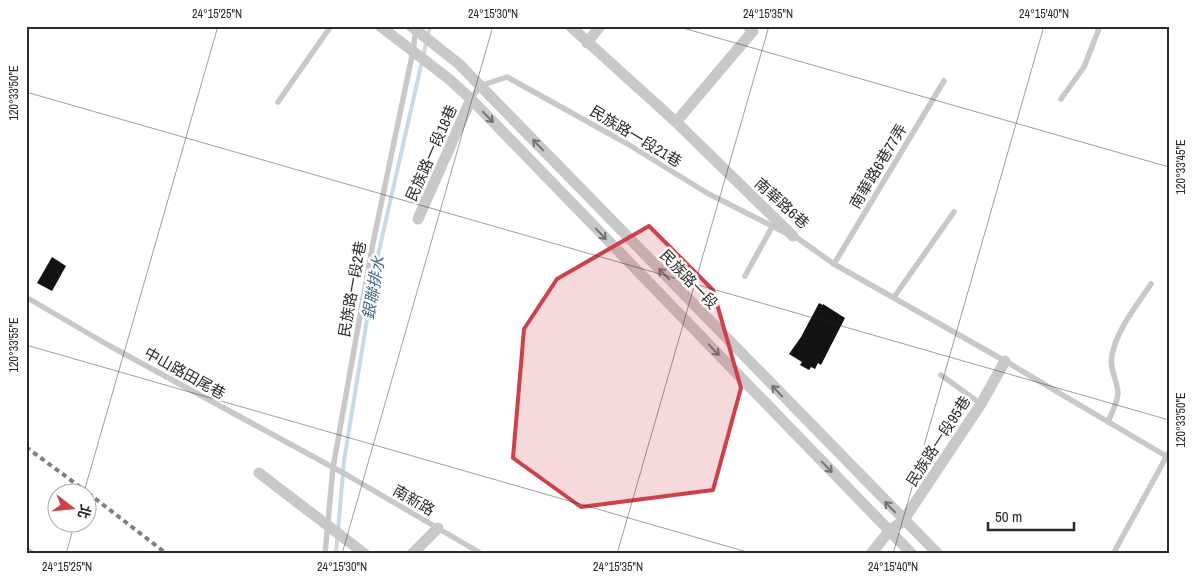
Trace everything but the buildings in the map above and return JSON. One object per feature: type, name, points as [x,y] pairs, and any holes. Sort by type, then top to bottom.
[{"type":"street","name":"民族路一段","points":[[380,26],[449,79],[471,99],[912,554]]},
{"type":"street","name":"南華路6巷","points":[[570,26],[676,122],[793,236]]},
{"type":"street","points":[[587,43],[600,26]]},
{"type":"street","points":[[676,122],[750,28]]},
{"type":"street","name":"民族路一段","points":[[419,32],[459,64],[938,554]]},
{"type":"street","name":"民族路一段18巷","points":[[418,219],[471,99]]},
{"type":"street","points":[[547,178],[559,167]]},
{"type":"street","name":"民族路一段95巷","points":[[871,554],[889,531],[904,521],[980,404],[1005,361]]},
{"type":"street","points":[[259,473],[365,554]]},
{"type":"street","points":[[412,554],[438,528]]},
{"type":"lane","points":[[278,102],[331,26]]},
{"type":"lane","points":[[1061,99],[1084,67],[1100,26]]},
{"type":"lane","name":"民族路一段2巷","points":[[325,554],[333,468],[372,243],[419,56],[419,32]]},
{"type":"lane","name":"民族路一段21巷","points":[[480,86],[507,76],[626,143],[707,193],[793,236]]},
{"type":"lane","name":"南華路6巷77弄","points":[[834,264],[944,81]]},
{"type":"lane","points":[[471,99],[480,86]]},
{"type":"lane","points":[[894,297],[954,212]]},
{"type":"lane","points":[[745,276],[772,227]]},
{"type":"lane","name":"南華路6巷","points":[[793,236],[834,264],[1108,422],[1168,454]]},
{"type":"lane","points":[[1108,422],[1117,396],[1111,368],[1112,354],[1120,332],[1151,284]]},
{"type":"lane","name":"中山路田尾巷","points":[[26,297],[108,345],[333,468]]},
{"type":"lane","points":[[941,375],[980,404]]},
{"type":"lane","points":[[1112,554],[1168,454]]},
{"type":"lane","name":"南新路","points":[[333,468],[482,554]]},
{"type":"lane","points":[[26,549],[33,554]]},
{"type":"highlighted area","points":[[649,226],[713,290],[741,388],[713,490],[581,507],[513,458],[524,329],[557,279]]},
{"type":"waterway","name":"銀聯排水","points":[[336,554],[344,461],[376,264],[430,26]]},
{"type":"railway","points":[[26,447],[73,482]]},
{"type":"railway","points":[[98,501],[167,554]]}]
